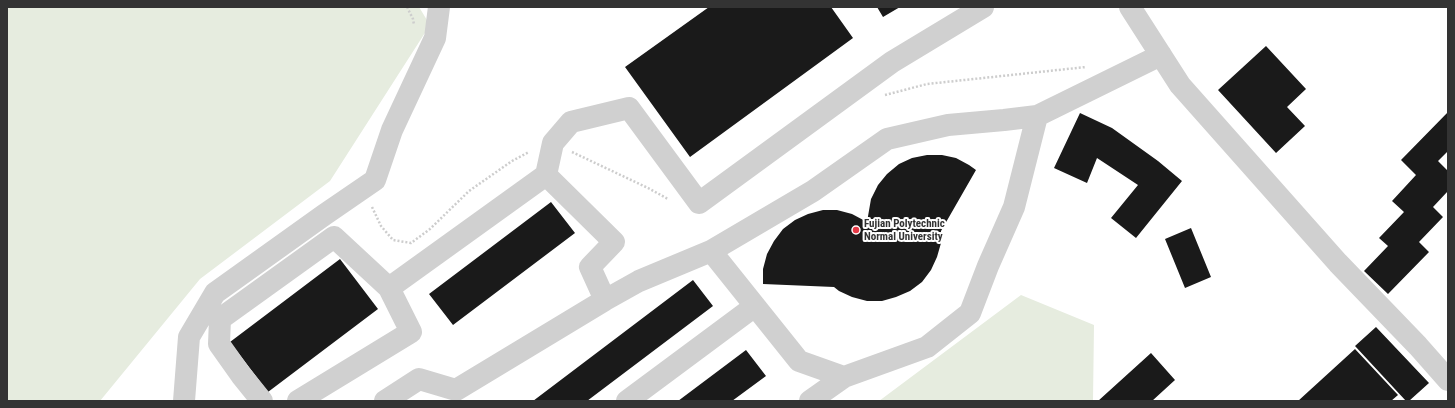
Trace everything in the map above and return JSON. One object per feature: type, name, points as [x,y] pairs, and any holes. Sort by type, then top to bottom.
[{"type":"street","points":[[184,401],[189,337],[215,293],[374,180],[392,130],[435,38],[439,7]]},
{"type":"street","points":[[389,288],[546,174],[553,143],[571,122],[629,108],[699,203],[892,62],[983,7]]},
{"type":"street","points":[[1130,7],[1180,85],[1338,263],[1418,346],[1448,380]]},
{"type":"street","points":[[385,401],[419,379],[460,396],[605,300],[639,281],[711,251],[813,191],[887,139],[948,124],[1038,116],[1161,55]]},
{"type":"street","points":[[810,401],[844,377],[927,347],[970,313],[988,266],[1014,207],[1038,116]]},
{"type":"street","points":[[546,174],[614,242],[590,267],[605,300]]},
{"type":"street","points":[[262,401],[241,375],[220,344],[220,319],[334,237],[389,288],[411,332],[298,401]]},
{"type":"street","points":[[711,251],[799,361],[844,377]]},
{"type":"street","points":[[627,401],[755,306]]},
{"type":"shaded area","points":[[7,7],[419,7],[430,25],[330,181],[200,279],[100,401],[7,401]]},
{"type":"shaded area","points":[[1021,295],[1094,325],[1093,401],[879,401]]},
{"type":"building","points":[[709,7],[831,7],[853,38],[690,157],[625,67]]},
{"type":"building","points":[[877,7],[900,7],[883,17]]},
{"type":"building","points":[[1266,46],[1306,89],[1287,107],[1305,126],[1276,153],[1218,90]]},
{"type":"building","points":[[1448,112],[1448,151],[1438,161],[1448,171],[1448,191],[1433,207],[1443,217],[1419,242],[1429,252],[1388,294],[1364,271],[1388,246],[1379,238],[1404,212],[1392,201],[1416,175],[1401,160]]},
{"type":"building","points":[[1080,113],[1112,128],[1158,161],[1182,181],[1136,238],[1111,218],[1138,185],[1097,158],[1087,183],[1054,168]]},
{"type":"building","points":[[927,155],[942,155],[956,158],[976,170],[941,231],[941,243],[937,257],[931,270],[922,282],[910,291],[882,301],[867,301],[852,297],[834,287],[763,284],[763,269],[767,254],[783,229],[795,220],[808,214],[823,210],[837,210],[852,214],[867,222],[871,199],[878,185],[887,174],[899,164],[912,158]]},
{"type":"building","points":[[551,202],[575,233],[453,325],[429,294]]},
{"type":"building","points":[[1191,228],[1211,277],[1185,288],[1165,239]]},
{"type":"building","points":[[340,259],[378,309],[268,392],[230,342]]},
{"type":"building","points":[[693,280],[713,306],[587,401],[533,401]]},
{"type":"building","points":[[1376,327],[1429,383],[1409,401],[1406,401],[1355,346]]},
{"type":"building","points":[[1355,349],[1398,395],[1391,401],[1298,401]]},
{"type":"building","points":[[746,350],[766,376],[732,401],[678,401]]},
{"type":"building","points":[[1151,353],[1175,380],[1152,401],[1098,401]]},
{"type":"place","name":"Fujian Polytechnic Normal University","points":[[856,230]]}]
